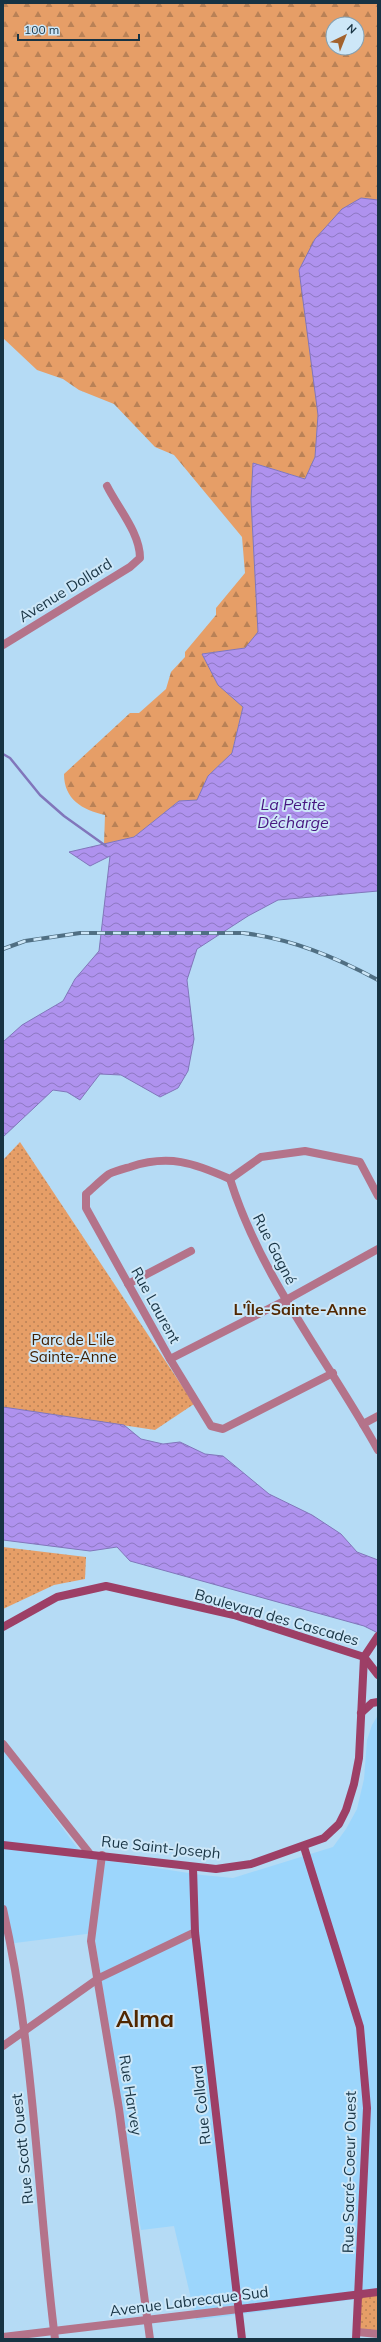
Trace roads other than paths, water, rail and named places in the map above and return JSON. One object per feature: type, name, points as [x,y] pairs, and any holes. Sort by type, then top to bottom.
[{"type":"street","name":"Avenue Dollard","points":[[3,645],[130,567],[140,558],[140,548],[136,537],[107,486]]},
{"type":"street","points":[[230,1179],[261,1157],[305,1151],[360,1162],[378,1196]]},
{"type":"street","name":"Rue Laurent","points":[[230,1179],[186,1162],[164,1160],[143,1163],[110,1174],[86,1194],[86,1208],[170,1359],[211,1426],[223,1429],[333,1373]]},
{"type":"street","name":"Rue Gagné","points":[[230,1179],[236,1200],[263,1260],[286,1300],[333,1373],[378,1450]]},
{"type":"street","points":[[170,1359],[286,1300],[378,1249]]},
{"type":"street","points":[[128,1284],[191,1251]]},
{"type":"street","points":[[363,1424],[378,1416]]},
{"type":"street","name":"Boulevard des Cascades","points":[[3,1627],[57,1597],[106,1586],[234,1616],[364,1657],[378,1675]]},
{"type":"street","points":[[364,1657],[378,1636]]},
{"type":"street","name":"Rue Saint-Joseph","points":[[3,1845],[102,1855],[193,1868],[230,1868],[251,1864],[304,1847],[324,1838],[334,1831],[346,1810],[359,1758],[364,1657]]},
{"type":"street","points":[[361,1713],[372,1703],[378,1702]]},
{"type":"street","points":[[3,1744],[90,1854]]},
{"type":"street","name":"Rue Sacré-Coeur Ouest","points":[[304,1847],[360,2027],[367,2108],[360,2295],[357,2336]]},
{"type":"street","name":"Rue Harvey","points":[[102,1855],[91,1938],[120,2109],[150,2339]]},
{"type":"street","name":"Rue Collard","points":[[193,1868],[195,1932],[242,2339]]},
{"type":"street","name":"Rue Scott Ouest","points":[[3,1909],[14,1955],[25,2031],[54,2335]]},
{"type":"street","points":[[3,2046],[99,1978],[195,1932]]},
{"type":"street","name":"Avenue Labrecque Sud","points":[[3,2337],[54,2335],[148,2320],[378,2292]]},
{"type":"street","points":[[357,2336],[378,2334]]},
{"type":"water","name":"La Petite Décharge","points":[[361,198],[378,200],[378,891],[278,900],[248,916],[197,949],[187,980],[194,1039],[188,1071],[178,1088],[160,1097],[121,1075],[100,1074],[80,1100],[67,1092],[53,1090],[3,1137],[3,1042],[22,1025],[63,1001],[75,979],[99,951],[110,856],[90,866],[69,852],[134,837],[179,801],[197,800],[208,776],[232,753],[243,707],[218,685],[202,654],[245,648],[258,632],[251,500],[253,463],[305,479],[315,457],[318,415],[299,270],[315,239],[342,209]]},
{"type":"water","points":[[3,1407],[124,1425],[141,1439],[163,1444],[180,1442],[205,1454],[223,1456],[269,1494],[312,1515],[341,1534],[357,1552],[378,1560],[378,1633],[364,1626],[130,1561],[117,1547],[90,1551],[3,1540]]},
{"type":"waterway","points":[[3,754],[10,758],[40,795],[64,816],[106,846]]},
{"type":"railway","points":[[3,949],[25,941],[80,933],[243,933],[296,944],[346,964],[378,980]]},
{"type":"district","name":"L'Île-Sainte-Anne","points":[[300,1309]]},
{"type":"district","name":"Alma","points":[[145,2018]]},
{"type":"park label","name":"Parc de L'ile Sainte-Anne","points":[[73,1348]]}]
